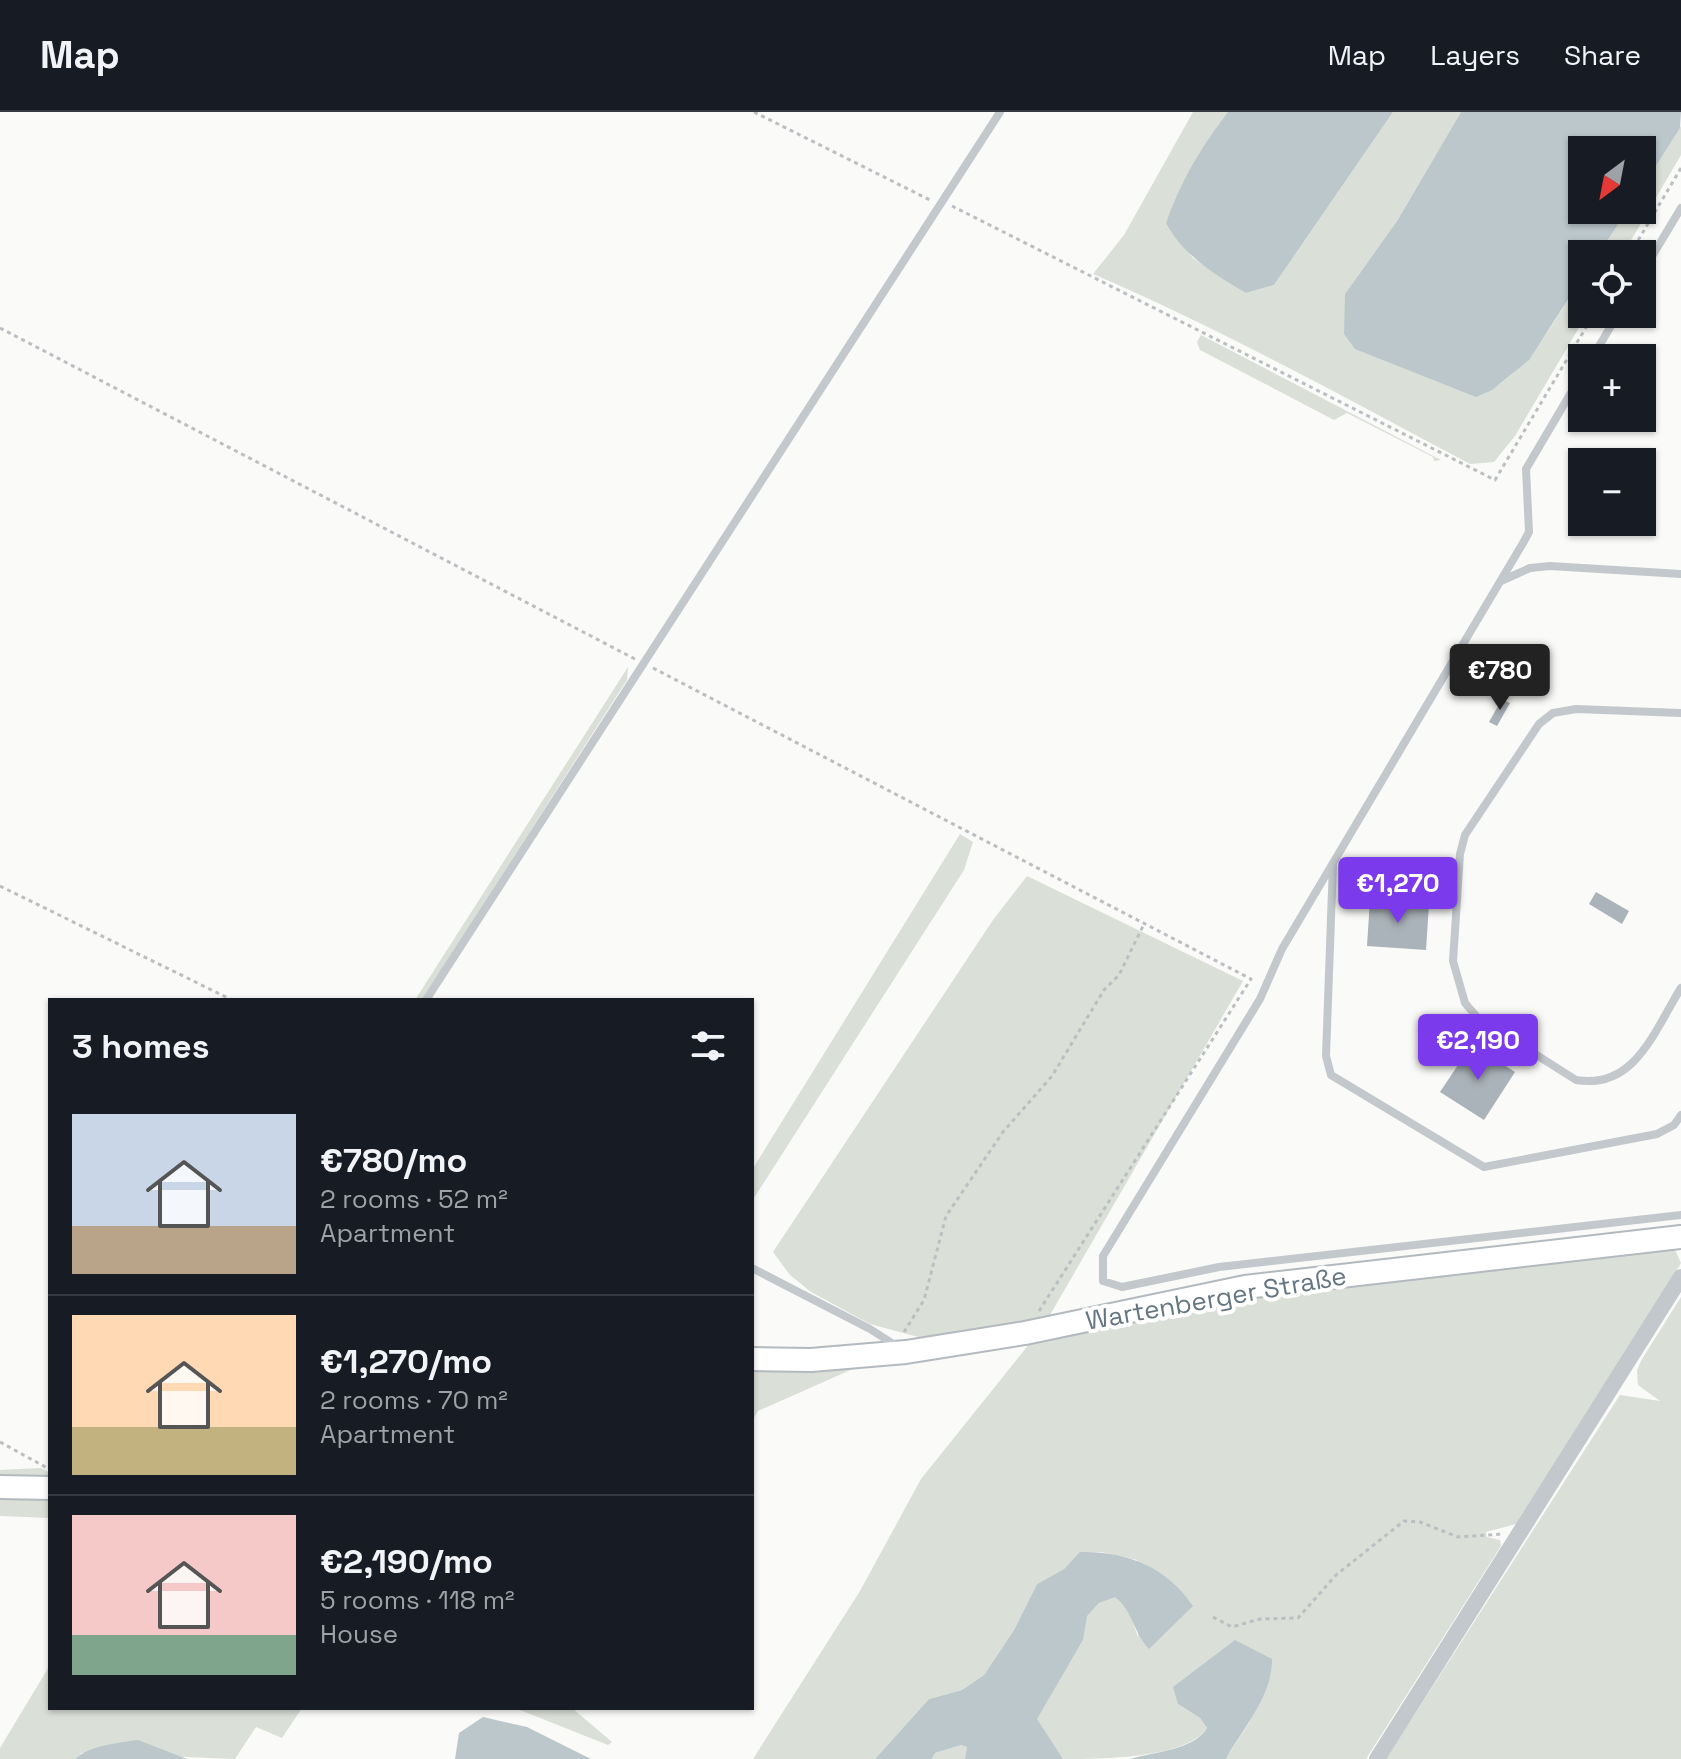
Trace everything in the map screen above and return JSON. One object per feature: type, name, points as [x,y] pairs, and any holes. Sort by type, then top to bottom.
[{"type":"main road","name":"Wartenberger Straße","points":[[754,1359],[811,1360],[1025,1333],[1245,1287],[1681,1237]]},
{"type":"main road","points":[[0,1487],[48,1488]]},
{"type":"street","points":[[1377,1759],[1681,1277]]},
{"type":"lane","points":[[427,998],[1000,112]]},
{"type":"lane","points":[[1656,250],[1681,208]]},
{"type":"lane","points":[[1568,398],[1526,469],[1529,532],[1270,969],[1246,1023],[1103,1256],[1103,1281],[1122,1287],[1245,1263],[1681,1215]]},
{"type":"lane","points":[[1500,581],[1517,572],[1550,566],[1681,574]]},
{"type":"lane","points":[[1681,713],[1576,709],[1553,713],[1539,724],[1465,835],[1460,854],[1453,961],[1465,1003],[1477,1017],[1576,1080],[1593,1083],[1624,1074],[1681,988]]},
{"type":"lane","points":[[1333,862],[1326,1056],[1331,1075],[1484,1167],[1657,1134],[1674,1125],[1681,1115]]},
{"type":"lane","points":[[754,1269],[900,1348]]},
{"type":"path","points":[[754,112],[1495,480],[1586,328]]},
{"type":"path","points":[[1638,240],[1681,168]]},
{"type":"path","points":[[0,328],[1251,979],[1025,1333]]},
{"type":"path","points":[[0,886],[228,998]]},
{"type":"path","points":[[900,1348],[924,1300],[946,1216],[1003,1132],[1052,1076],[1104,990],[1119,975],[1145,924]]},
{"type":"path","points":[[0,1442],[48,1469]]},
{"type":"path","points":[[1213,1617],[1232,1627],[1260,1619],[1298,1618],[1336,1575],[1404,1521],[1420,1522],[1458,1537],[1518,1537]]},
{"type":"shaded area","points":[[1193,112],[1228,112],[1192,164],[1166,223],[1193,258],[1246,293],[1274,285],[1393,112],[1461,112],[1397,221],[1345,294],[1442,383],[1477,396],[1495,387],[1525,361],[1568,300],[1568,328],[1579,328],[1515,436],[1494,462],[1470,464],[1236,341],[1093,274],[1124,235]]},
{"type":"shaded area","points":[[1228,112],[1393,112],[1274,285],[1246,293],[1191,255],[1166,223],[1192,164]]},
{"type":"shaded area","points":[[1461,112],[1681,112],[1680,128],[1656,166],[1656,136],[1568,136],[1568,224],[1618,224],[1608,240],[1568,240],[1568,300],[1529,360],[1492,390],[1476,397],[1355,349],[1344,334],[1345,294],[1397,221]]},
{"type":"shaded area","points":[[1681,126],[1681,155],[1656,198],[1656,166]]},
{"type":"shaded area","points":[[1618,224],[1641,224],[1631,240],[1608,240]]},
{"type":"shaded area","points":[[1201,335],[1441,460],[1434,461],[1433,457],[1347,413],[1334,420],[1200,350],[1197,342]]},
{"type":"shaded area","points":[[628,667],[627,680],[423,998],[416,998]]},
{"type":"shaded area","points":[[960,834],[973,842],[964,870],[754,1198],[754,1167]]},
{"type":"shaded area","points":[[1027,876],[1243,981],[1050,1315],[933,1341],[870,1324],[811,1292],[790,1275],[773,1252],[993,920]]},
{"type":"shaded area","points":[[1670,1248],[1675,1250],[1681,1263],[1669,1285],[1516,1524],[1486,1532],[1487,1537],[1500,1540],[1501,1546],[1366,1759],[1226,1759],[1268,1685],[1272,1659],[1178,1704],[1200,1718],[1207,1728],[1181,1746],[1141,1755],[1063,1759],[1036,1719],[1083,1640],[1086,1616],[1099,1603],[1115,1596],[1127,1606],[1138,1637],[1137,1560],[1101,1552],[1080,1553],[1064,1569],[1037,1584],[1014,1630],[984,1675],[962,1690],[929,1699],[875,1759],[753,1759],[860,1591],[921,1479],[1030,1343],[1207,1302]]},
{"type":"shaded area","points":[[1681,1297],[1681,1759],[1386,1759],[1620,1395],[1660,1401],[1638,1385],[1637,1370]]},
{"type":"shaded area","points":[[855,1368],[758,1411],[754,1418],[754,1370]]},
{"type":"shaded area","points":[[41,1468],[48,1472],[48,1479],[0,1479],[0,1470]]},
{"type":"shaded area","points":[[0,1499],[48,1499],[48,1518],[0,1516]]},
{"type":"shaded area","points":[[1080,1552],[1129,1558],[1144,1564],[1171,1581],[1193,1606],[1149,1649],[1126,1609],[1115,1597],[1099,1603],[1087,1616],[1083,1640],[1037,1719],[1063,1759],[965,1759],[967,1747],[961,1745],[935,1753],[932,1759],[875,1759],[929,1699],[962,1690],[984,1675],[1014,1630],[1037,1584],[1064,1569]]},
{"type":"shaded area","points":[[1235,1640],[1272,1659],[1271,1673],[1256,1711],[1226,1759],[1130,1759],[1183,1746],[1201,1735],[1207,1728],[1200,1718],[1178,1704],[1173,1687]]},
{"type":"shaded area","points":[[48,1668],[48,1710],[301,1710],[282,1738],[256,1727],[235,1759],[82,1753],[75,1759],[0,1759],[0,1748]]},
{"type":"shaded area","points":[[520,1710],[574,1710],[612,1742],[608,1745]]},
{"type":"shaded area","points":[[483,1717],[527,1727],[591,1759],[455,1759],[459,1733]]},
{"type":"shaded area","points":[[138,1740],[187,1759],[75,1759],[96,1748]]},
{"type":"shaded area","points":[[961,1745],[967,1747],[965,1759],[932,1759],[935,1753]]},
{"type":"building","points":[[1502,699],[1510,703],[1497,726],[1489,722]]},
{"type":"building","points":[[1596,892],[1629,911],[1622,924],[1589,904]]},
{"type":"building","points":[[1370,899],[1429,904],[1426,950],[1367,946]]},
{"type":"building","points":[[1472,1044],[1515,1072],[1484,1120],[1440,1092]]}]
